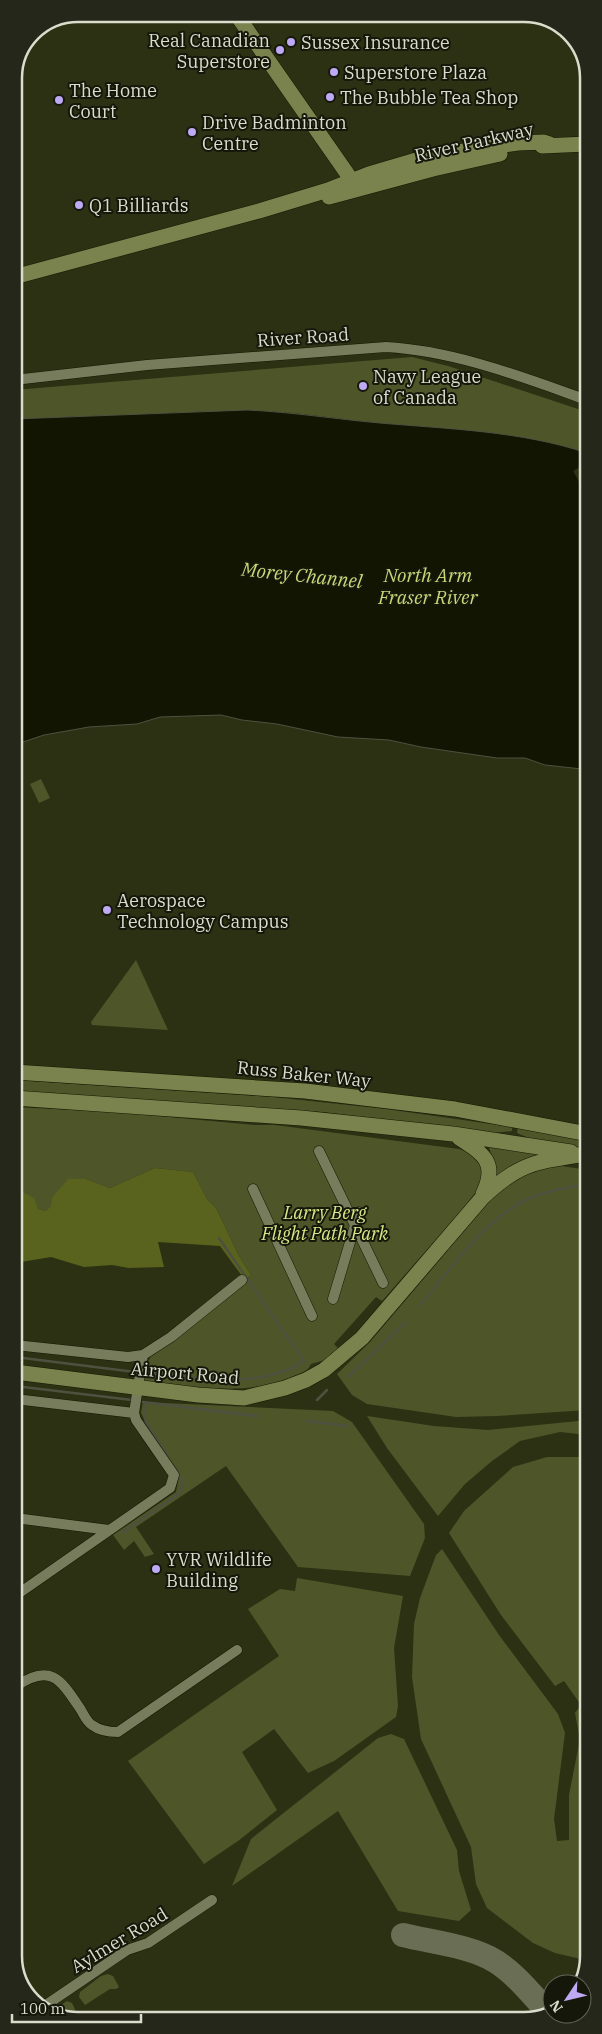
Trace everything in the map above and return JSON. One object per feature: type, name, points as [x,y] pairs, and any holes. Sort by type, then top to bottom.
[{"type":"street","points":[[242,22],[351,180],[361,183],[469,155],[500,154]]},
{"type":"street","name":"River Parkway","points":[[259,211],[328,190],[351,180],[449,152],[518,143],[544,142],[550,144]]},
{"type":"street","points":[[550,144],[580,144]]},
{"type":"street","name":"River Parkway","points":[[259,211],[281,210],[433,169],[550,144]]},
{"type":"street","points":[[22,275],[259,211]]},
{"type":"street","name":"River Road","points":[[22,379],[147,366],[386,347],[416,349],[472,362],[580,398]]},
{"type":"street","name":"Russ Baker Way","points":[[22,1073],[304,1091],[455,1108],[580,1132]]},
{"type":"street","points":[[22,1099],[301,1118],[453,1134],[580,1154]]},
{"type":"street","points":[[453,1134],[483,1154],[489,1162],[490,1174],[482,1198]]},
{"type":"street","points":[[319,1151],[383,1283]]},
{"type":"street","name":"Airport Road","points":[[22,1373],[198,1395],[244,1398],[285,1388],[306,1380],[333,1363],[362,1338],[496,1184],[522,1167],[533,1163],[580,1156]]},
{"type":"street","points":[[253,1188],[312,1316]]},
{"type":"street","points":[[333,1300],[360,1212]]},
{"type":"street","points":[[22,1346],[128,1357],[143,1355],[171,1337],[242,1280]]},
{"type":"street","points":[[22,1591],[170,1488],[174,1475],[136,1420],[134,1413],[143,1355]]},
{"type":"street","points":[[22,1400],[134,1413]]},
{"type":"street","points":[[22,1519],[109,1530]]},
{"type":"street","points":[[22,1682],[30,1676],[54,1678],[66,1688],[90,1724],[105,1732],[118,1732],[237,1650]]},
{"type":"street","name":"Aylmer Road","points":[[49,2003],[127,1950],[148,1943],[212,1900]]},
{"type":"green space","points":[[412,357],[448,366],[580,410],[580,452],[479,432],[247,410],[22,419],[22,389]]},
{"type":"green space","points":[[41,779],[50,798],[39,803],[30,784]]},
{"type":"green space","points":[[136,960],[168,1030],[92,1025],[91,1022]]},
{"type":"green space","points":[[22,1081],[273,1097],[386,1109],[512,1127],[512,1131],[491,1133],[323,1112],[22,1092]]},
{"type":"green space","name":"Larry Berg Flight Path Park","points":[[22,1107],[116,1112],[254,1125],[275,1125],[459,1149],[469,1152],[481,1161],[483,1182],[466,1205],[382,1301],[376,1297],[334,1344],[340,1350],[325,1360],[311,1364],[307,1370],[278,1382],[241,1388],[203,1388],[146,1382],[144,1378],[146,1366],[153,1352],[192,1326],[251,1275],[239,1256],[216,1208],[207,1199],[193,1172],[155,1168],[110,1188],[86,1179],[46,1211],[38,1209],[22,1193]]},
{"type":"green space","points":[[518,1127],[580,1139],[580,1147],[543,1142],[517,1133]]},
{"type":"green space","points":[[489,1147],[537,1154],[539,1156],[497,1175]]},
{"type":"green space","points":[[555,1165],[580,1169],[580,1411],[456,1417],[367,1404],[352,1395],[337,1374],[370,1342],[499,1190],[518,1175]]},
{"type":"green space","points":[[155,1168],[193,1172],[207,1199],[216,1208],[239,1256],[251,1275],[245,1280],[220,1246],[158,1242],[164,1267],[129,1268],[112,1265],[84,1267],[51,1257],[22,1262],[22,1192],[34,1198],[38,1209],[46,1211],[51,1206],[52,1198],[68,1179],[86,1179],[110,1188]]},
{"type":"green space","points":[[143,1402],[333,1411],[352,1422],[424,1524],[425,1538],[410,1576],[298,1567],[226,1466],[136,1527],[154,1554],[145,1557],[134,1541],[124,1550],[113,1535],[176,1492],[179,1477],[141,1413]]},
{"type":"green space","points":[[367,1416],[434,1426],[488,1430],[580,1421],[580,1434],[560,1432],[520,1441],[465,1484],[438,1516],[387,1448]]},
{"type":"green space","points":[[547,1457],[580,1457],[580,1704],[564,1681],[555,1686],[501,1615],[449,1533],[464,1511],[513,1467]]},
{"type":"green space","points":[[442,1549],[499,1635],[558,1714],[565,1733],[554,1819],[557,1841],[569,1840],[569,1795],[580,1739],[580,1959],[555,1953],[533,1943],[487,1908],[476,1884],[471,1847],[421,1739],[412,1677],[414,1624],[420,1598],[436,1555]]},
{"type":"green space","points":[[297,1578],[403,1596],[394,1648],[398,1706],[396,1717],[334,1761],[308,1773],[274,1729],[242,1752],[277,1810],[238,1841],[204,1864],[128,1761],[279,1656],[248,1609],[280,1589],[295,1591]]},
{"type":"green space","points":[[580,1706],[580,1739],[575,1713]]},
{"type":"green space","points":[[391,1734],[404,1739],[457,1850],[459,1871],[471,1910],[459,1921],[398,1911],[338,1811],[232,1886],[251,1839],[378,1738]]},
{"type":"green space","points":[[108,1974],[113,1976],[119,1987],[110,1989],[85,2005],[79,1997],[80,1992],[101,1976]]},
{"type":"green space","points":[[67,2001],[72,2003],[75,2009],[74,2011],[64,2010],[58,2007]]},
{"type":"water","name":"North Arm Fraser River","points":[[247,410],[511,435],[580,451],[580,769],[545,765],[525,758],[497,758],[421,747],[389,740],[338,737],[277,724],[242,720],[221,715],[160,717],[137,724],[89,727],[44,735],[22,742],[22,419]]},
{"type":"pier","points":[[580,467],[580,484],[573,471]]},
{"type":"waterway","points":[[419,1306],[470,1245],[498,1218],[514,1206],[546,1192],[580,1185]]},
{"type":"waterway","points":[[146,1373],[206,1379],[248,1379],[268,1376],[287,1370],[304,1361],[219,1238]]},
{"type":"waterway","points":[[348,1377],[406,1322]]},
{"type":"waterway","points":[[22,1358],[135,1372]]},
{"type":"waterway","points":[[22,1387],[132,1400]]},
{"type":"waterway","points":[[317,1400],[327,1390]]},
{"type":"waterway","points":[[143,1402],[257,1416]]},
{"type":"waterway","points":[[145,1403],[144,1415],[146,1422],[168,1456]]},
{"type":"waterway","points":[[307,1421],[348,1426]]},
{"type":"waterway","points":[[122,1533],[180,1493],[183,1483],[174,1465]]},
{"type":"taxiway","points":[[403,1935],[463,1948],[495,1961],[516,1978],[542,2006]]},
{"type":"place","name":"Sussex Insurance","points":[[291,42]]},
{"type":"place","name":"Real Canadian Superstore","points":[[280,50]]},
{"type":"place","name":"Superstore Plaza","points":[[334,72]]},
{"type":"place","name":"The Bubble Tea Shop","points":[[330,97]]},
{"type":"place","name":"The Home Court","points":[[59,100]]},
{"type":"place","name":"Drive Badminton Centre","points":[[192,132]]},
{"type":"place","name":"Q1 Billiards","points":[[79,205]]},
{"type":"place","name":"Navy League of Canada","points":[[363,386]]},
{"type":"place","name":"Aerospace Technology Campus","points":[[107,910]]},
{"type":"place","name":"YVR Wildlife Building","points":[[156,1569]]},
{"type":"water label","name":"Morey Channel","points":[[302,575]]}]
